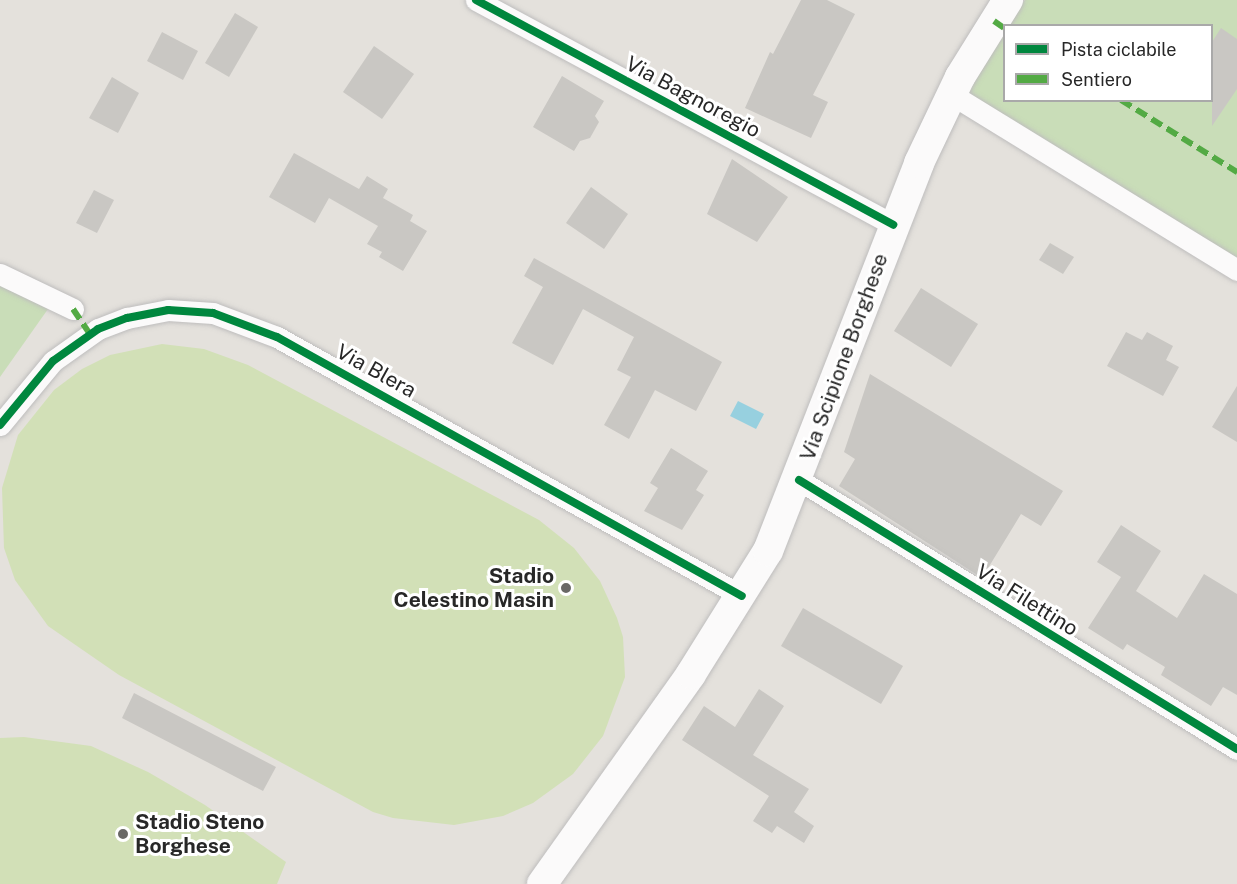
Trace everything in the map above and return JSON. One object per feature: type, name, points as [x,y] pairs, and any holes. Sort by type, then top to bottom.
[{"type":"main road","name":"Via Scipione Borghese","points":[[542,884],[742,596],[768,551],[799,480],[893,225],[951,94],[1008,0]]},
{"type":"street","name":"Via Bagnoregio","points":[[476,0],[893,225]]},
{"type":"street","points":[[951,94],[1237,270]]},
{"type":"street","points":[[0,274],[73,309]]},
{"type":"street","name":"Via Blera","points":[[0,425],[53,361],[98,329],[128,318],[168,310],[213,313],[277,337],[742,596]]},
{"type":"street","name":"Via Filettino","points":[[799,480],[1237,750]]},
{"type":"green space","points":[[1025,0],[1237,0],[1237,261],[964,94],[1003,29],[1003,102],[1213,102],[1213,24],[1006,24]]},
{"type":"green space","points":[[0,285],[48,309],[0,377]]},
{"type":"green space","points":[[162,344],[204,349],[248,365],[539,520],[574,548],[600,581],[617,618],[623,637],[625,677],[603,736],[573,774],[533,803],[503,816],[454,825],[393,818],[373,812],[119,675],[48,626],[15,580],[4,548],[2,488],[18,435],[54,390],[82,369],[110,355]]},
{"type":"green space","name":"Stadio Steno Borghese","points":[[24,737],[91,746],[148,772],[205,805],[286,862],[277,884],[0,884],[0,738]]},
{"type":"water","points":[[738,401],[764,414],[756,429],[730,416]]},
{"type":"building","points":[[801,0],[827,0],[855,14],[813,95],[828,102],[811,138],[745,108],[770,52],[773,54]]},
{"type":"building","points":[[235,13],[258,27],[229,77],[205,63]]},
{"type":"building","points":[[1221,28],[1237,39],[1237,89],[1212,126],[1213,102],[1213,40]]},
{"type":"building","points":[[162,32],[198,51],[183,80],[147,61]]},
{"type":"building","points":[[374,46],[414,74],[382,119],[343,92]]},
{"type":"building","points":[[562,76],[604,101],[595,116],[599,122],[590,138],[580,141],[574,151],[533,127]]},
{"type":"building","points":[[112,77],[139,93],[118,133],[89,118]]},
{"type":"building","points":[[294,153],[359,189],[367,176],[388,189],[383,198],[413,215],[410,221],[427,231],[403,271],[379,257],[382,252],[367,244],[378,226],[329,198],[315,223],[269,197]]},
{"type":"building","points":[[732,159],[788,197],[757,242],[707,214]]},
{"type":"building","points":[[591,187],[628,214],[604,249],[566,223]]},
{"type":"building","points":[[94,190],[114,200],[97,233],[76,223]]},
{"type":"building","points":[[1050,243],[1074,257],[1063,274],[1039,260]]},
{"type":"building","points":[[534,258],[722,362],[696,411],[655,390],[629,439],[604,425],[631,377],[617,370],[634,337],[583,309],[553,365],[512,343],[543,287],[524,276]]},
{"type":"building","points":[[921,288],[978,324],[951,367],[894,331]]},
{"type":"building","points":[[1126,332],[1142,340],[1147,332],[1173,346],[1166,360],[1179,367],[1163,396],[1107,366]]},
{"type":"building","points":[[870,374],[1063,491],[1041,526],[1021,514],[982,578],[839,486],[855,459],[844,452]]},
{"type":"building","points":[[1237,386],[1237,442],[1212,427]]},
{"type":"building","points":[[671,448],[708,471],[696,490],[704,495],[682,530],[644,511],[658,488],[650,483]]},
{"type":"building","points":[[1121,525],[1161,551],[1136,591],[1177,618],[1204,574],[1237,594],[1237,695],[1223,687],[1211,706],[1161,675],[1165,667],[1127,644],[1123,650],[1088,628],[1121,577],[1097,562]]},
{"type":"building","points":[[803,608],[903,666],[881,704],[781,646]]},
{"type":"building","points":[[759,689],[784,706],[753,755],[809,789],[794,812],[814,826],[804,843],[777,826],[772,833],[753,821],[769,796],[682,740],[704,706],[735,727]]},
{"type":"building","points":[[134,693],[276,767],[263,791],[122,718]]},
{"type":"marked path","points":[[994,21],[1003,27]]},
{"type":"marked path","points":[[1124,102],[1237,172]]},
{"type":"marked path","points":[[73,309],[90,334]]},
{"type":"cycle path","points":[[476,0],[893,225]]},
{"type":"cycle path","points":[[0,425],[53,361],[98,329],[127,318],[168,310],[213,313],[277,337],[742,596]]},
{"type":"cycle path","points":[[799,480],[1237,749]]},
{"type":"place","name":"Stadio Celestino Masin","points":[[566,588]]},
{"type":"place","name":"Stadio Steno Borghese","points":[[123,834]]}]
